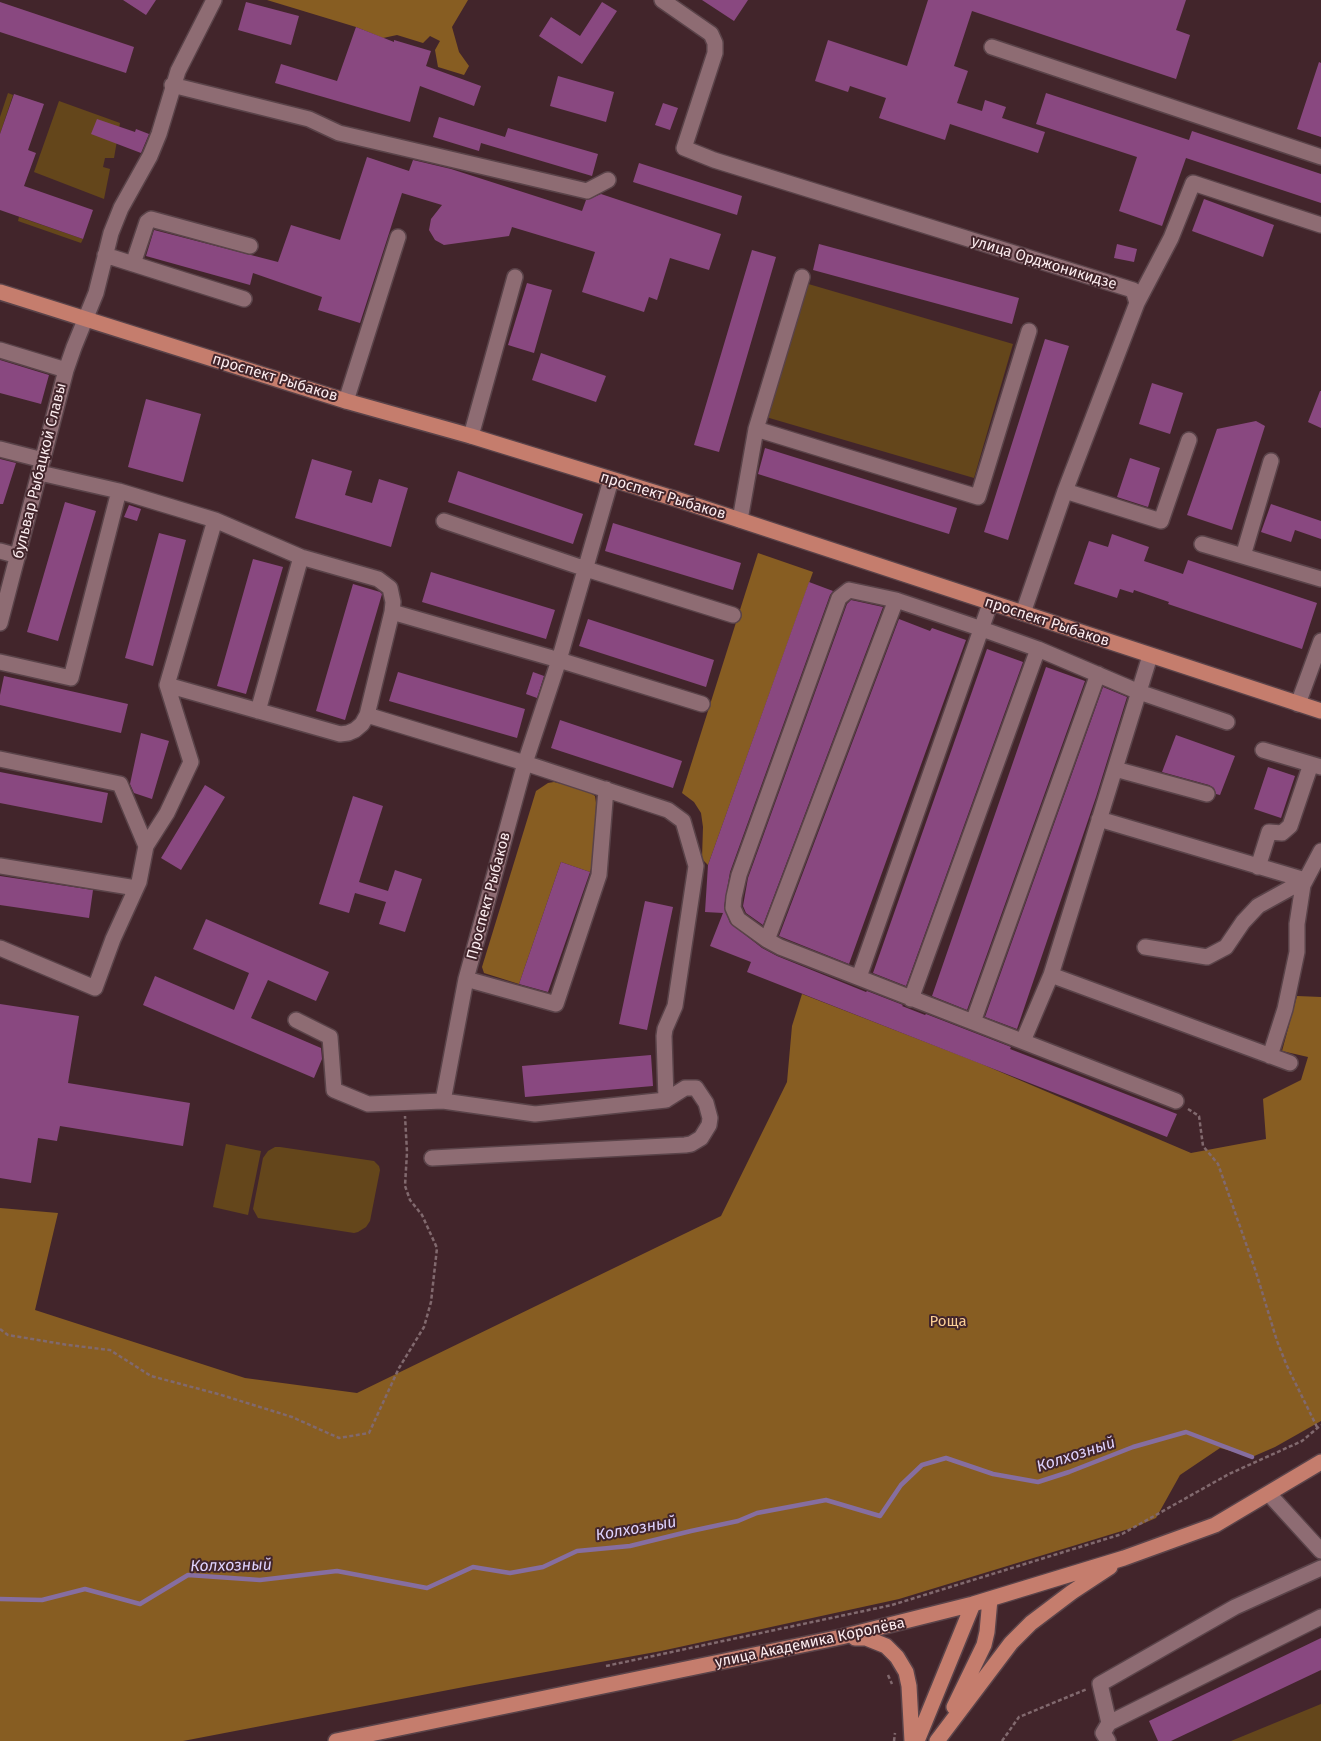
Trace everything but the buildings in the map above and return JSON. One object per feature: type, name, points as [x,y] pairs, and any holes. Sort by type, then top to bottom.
[{"type":"main road","name":"проспект Рыбаков","points":[[0,292],[346,401],[471,436],[740,520],[1321,712]]},
{"type":"main road","name":"улица Академика Королёва","points":[[336,1741],[842,1637],[973,1604],[1124,1558],[1215,1526],[1321,1462]]},
{"type":"main road","points":[[937,1740],[1011,1643],[1032,1622],[1072,1592],[1124,1558]]},
{"type":"main road","points":[[937,1740],[984,1645],[990,1599]]},
{"type":"main road","points":[[917,1741],[973,1604]]},
{"type":"main road","points":[[842,1637],[866,1638],[886,1646],[897,1657],[906,1672],[909,1686],[912,1741]]},
{"type":"street","name":"бульвар Рыбацкой Славы","points":[[0,623],[3,603],[18,556],[66,370],[96,293],[111,233],[121,208],[156,142],[172,84],[183,58],[214,0]]},
{"type":"street","name":"улица Орджоникидзе","points":[[662,0],[712,34],[715,43],[715,54],[684,148],[714,160],[1132,290],[1137,304]]},
{"type":"street","points":[[992,47],[1321,157]]},
{"type":"street","points":[[172,84],[309,119],[339,134],[587,192],[608,180]]},
{"type":"street","points":[[1023,613],[1065,491],[1137,304],[1171,238],[1193,183],[1321,225]]},
{"type":"street","points":[[133,264],[147,222],[151,220],[250,246]]},
{"type":"street","points":[[346,401],[398,237]]},
{"type":"street","points":[[105,255],[244,299]]},
{"type":"street","points":[[471,436],[515,277]]},
{"type":"street","points":[[740,520],[756,428],[802,277]]},
{"type":"street","points":[[756,428],[978,497],[1029,331]]},
{"type":"street","points":[[0,350],[66,370]]},
{"type":"street","points":[[1065,491],[1161,521],[1189,440]]},
{"type":"street","points":[[0,449],[41,467],[215,520],[301,557],[378,579],[390,588],[392,612],[367,715],[360,727],[352,732],[340,734],[166,685]]},
{"type":"street","points":[[1243,556],[1270,461]]},
{"type":"street","name":"Проспект Рыбаков","points":[[443,1101],[466,979],[525,763],[559,660],[612,480]]},
{"type":"street","points":[[0,662],[71,678],[119,492]]},
{"type":"street","points":[[0,948],[95,988],[113,939],[136,888],[146,846],[167,813],[191,762],[166,685],[215,520]]},
{"type":"street","points":[[444,521],[586,569],[733,615]]},
{"type":"street","points":[[1202,544],[1321,579]]},
{"type":"street","points":[[0,551],[18,556]]},
{"type":"street","points":[[258,711],[301,557]]},
{"type":"street","points":[[1176,1101],[780,947],[741,922],[733,908],[734,896],[739,875],[839,598],[843,593],[852,590],[896,600],[1038,649],[1139,692],[1227,722]]},
{"type":"street","points":[[767,940],[896,600]]},
{"type":"street","points":[[859,977],[990,604]]},
{"type":"street","points":[[392,612],[702,704]]},
{"type":"street","points":[[1298,704],[1321,641]]},
{"type":"street","points":[[911,999],[1038,649]]},
{"type":"street","points":[[1023,1041],[1051,975],[1150,656]]},
{"type":"street","points":[[973,1022],[1098,674]]},
{"type":"street","points":[[367,715],[606,789],[668,810],[683,821],[696,866],[675,1006],[664,1036],[666,1100]]},
{"type":"street","points":[[1258,866],[1269,832],[1282,833],[1290,826],[1316,765],[1262,750]]},
{"type":"street","points":[[0,759],[120,784],[146,846]]},
{"type":"street","points":[[1115,770],[1207,794]]},
{"type":"street","points":[[466,979],[556,1004],[599,875],[606,789]]},
{"type":"street","points":[[1099,819],[1305,880]]},
{"type":"street","points":[[1270,1056],[1285,1010],[1297,952],[1297,924],[1303,885],[1321,851]]},
{"type":"street","points":[[0,866],[136,888]]},
{"type":"street","points":[[1145,947],[1207,957],[1226,947],[1243,922],[1258,906],[1305,880]]},
{"type":"street","points":[[1051,975],[1290,1063]]},
{"type":"street","points":[[296,1020],[330,1037],[334,1090],[368,1104],[443,1101],[535,1114],[666,1100],[685,1088],[696,1088],[706,1102],[710,1118],[710,1125],[701,1138],[685,1145],[432,1158]]},
{"type":"street","points":[[1269,1494],[1321,1551]]},
{"type":"street","points":[[1109,1724],[1100,1684],[1235,1607],[1321,1568]]},
{"type":"street","points":[[1108,1741],[1103,1733],[1109,1724],[1321,1617]]},
{"type":"path","points":[[1176,1101],[1199,1116],[1204,1146],[1218,1164],[1256,1272],[1277,1341],[1287,1366],[1318,1427]]},
{"type":"path","points":[[0,1329],[8,1334],[68,1345],[110,1350],[151,1376],[292,1417],[339,1438],[369,1433],[399,1368],[424,1327],[431,1302],[437,1248],[422,1216],[410,1200],[405,1186],[407,1152],[404,1103]]},
{"type":"path","points":[[606,1666],[892,1605],[1122,1534],[1229,1474],[1302,1442],[1321,1425]]},
{"type":"path","points":[[1002,1741],[1019,1718],[1100,1684]]},
{"type":"shaded area","points":[[8,93],[13,95],[0,134],[0,117]]},
{"type":"shaded area","points":[[59,101],[120,123],[114,158],[105,158],[103,167],[110,169],[104,199],[34,172]]},
{"type":"shaded area","points":[[19,217],[83,239],[81,243],[18,221]]},
{"type":"shaded area","points":[[805,283],[1013,344],[974,478],[766,417]]},
{"type":"shaded area","points":[[226,1144],[261,1151],[248,1215],[213,1207]]},
{"type":"shaded area","points":[[275,1147],[374,1161],[380,1170],[370,1221],[366,1227],[354,1233],[258,1218],[253,1209],[263,1158],[268,1151]]},
{"type":"shaded area","points":[[1321,1704],[1321,1741],[1231,1741]]},
{"type":"green space","points":[[267,0],[468,0],[452,27],[459,52],[469,66],[464,75],[438,67],[435,50],[440,41],[430,36],[423,43],[397,35],[383,38],[356,27]]},
{"type":"green space","points":[[758,553],[813,572],[708,865],[702,859],[703,827],[701,813],[694,802],[682,793]]},
{"type":"green space","points":[[554,782],[584,789],[595,796],[595,856],[590,872],[561,862],[519,984],[484,973],[482,967],[536,791],[548,783]]},
{"type":"green space","name":"Роща","points":[[802,994],[977,1062],[1191,1153],[1266,1139],[1263,1099],[1301,1080],[1308,1057],[1282,1051],[1297,996],[1321,997],[1321,1421],[1275,1447],[1252,1457],[1220,1448],[1180,1475],[1156,1518],[1135,1527],[899,1599],[661,1651],[183,1741],[0,1741],[0,1208],[58,1213],[35,1310],[245,1378],[357,1393],[721,1216],[787,1082],[792,1026]]},
{"type":"waterway","name":"Колхозный","points":[[0,1599],[42,1600],[85,1589],[140,1604],[188,1575],[260,1580],[337,1571],[427,1588],[473,1567],[510,1573],[543,1567],[577,1551],[630,1546],[738,1521],[757,1513],[826,1500],[880,1516],[901,1485],[922,1465],[946,1458],[993,1474],[1038,1482],[1133,1447],[1186,1432],[1252,1457]]}]
